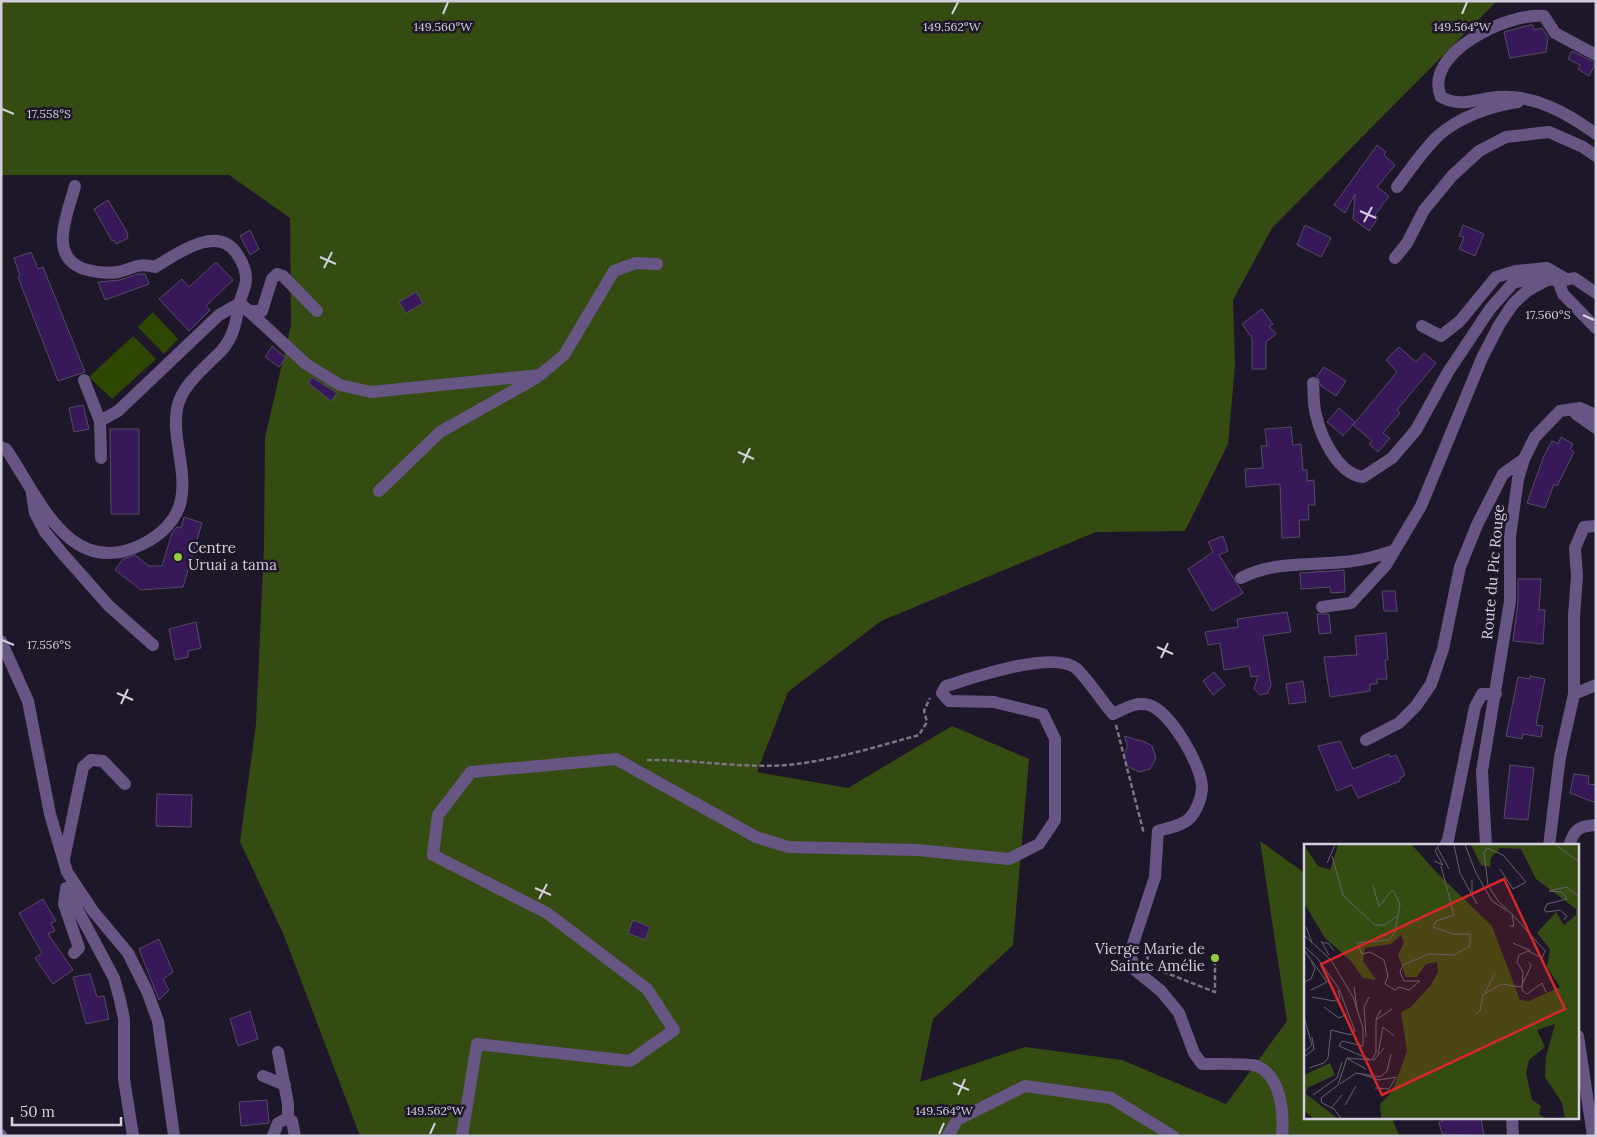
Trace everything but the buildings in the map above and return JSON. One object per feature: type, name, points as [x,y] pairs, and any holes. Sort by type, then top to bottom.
[{"type":"street","points":[[1596,55],[1556,33],[1544,16],[1532,15],[1494,26],[1472,39],[1441,69],[1437,81],[1441,97],[1450,102],[1460,104],[1511,96],[1566,112],[1596,134]]},
{"type":"street","points":[[1397,187],[1439,135],[1465,119],[1492,107],[1530,101]]},
{"type":"street","points":[[1395,258],[1407,244],[1424,210],[1452,176],[1479,151],[1506,137],[1549,132],[1583,147],[1596,156]]},
{"type":"street","points":[[1,447],[6,449],[52,521],[67,539],[98,552],[116,553],[131,550],[150,541],[169,526],[181,500],[182,484],[176,423],[177,408],[182,394],[194,378],[223,348],[235,329],[244,307],[246,279],[244,267],[230,244],[221,240],[211,240],[195,246],[155,267],[142,264],[118,272],[95,273],[73,265],[63,250],[62,235],[75,186]]},
{"type":"street","points":[[379,491],[440,432],[540,375],[564,355],[614,271],[636,263],[657,264]]},
{"type":"street","points":[[1422,326],[1441,336],[1460,321],[1486,286],[1496,277],[1548,268],[1559,279],[1563,294],[1596,328]]},
{"type":"street","points":[[100,421],[118,411],[219,315],[244,307],[262,311],[272,279],[277,274],[284,276],[317,311]]},
{"type":"street","points":[[1314,383],[1316,414],[1324,436],[1343,468],[1354,476],[1363,477],[1392,458],[1416,430],[1448,372],[1490,309],[1513,283],[1536,277],[1574,278],[1596,292]]},
{"type":"street","points":[[1322,607],[1351,603],[1386,565],[1421,506],[1482,358],[1499,325],[1513,304],[1527,291],[1559,279]]},
{"type":"street","points":[[244,307],[306,364],[340,385],[371,392],[540,375]]},
{"type":"street","points":[[84,380],[100,421],[101,458]]},
{"type":"street","points":[[1567,409],[1580,408],[1596,415]]},
{"type":"street","points":[[1567,409],[1587,420],[1596,428]]},
{"type":"street","name":"Route du Pic Rouge","points":[[1486,844],[1482,771],[1510,601],[1510,536],[1518,479],[1524,459],[1535,437],[1560,411],[1567,409]]},
{"type":"street","points":[[1366,740],[1399,722],[1416,706],[1431,684],[1443,649],[1460,567],[1477,526],[1503,474],[1524,459]]},
{"type":"street","points":[[31,486],[35,513],[45,532],[109,606],[153,645]]},
{"type":"street","points":[[1549,844],[1560,757],[1574,694],[1574,616],[1577,576],[1575,548],[1584,528],[1596,526]]},
{"type":"street","points":[[1241,578],[1252,572],[1324,562],[1358,560],[1394,551]]},
{"type":"street","points":[[1,641],[28,701],[50,814],[69,884],[114,978],[120,1000],[124,1019],[124,1079],[131,1133]]},
{"type":"street","points":[[462,1136],[477,1044],[630,1061],[674,1030],[647,989],[547,913],[433,855],[438,815],[470,772],[616,760],[756,837],[788,847],[918,850],[1009,859],[1039,844],[1055,820],[1055,739],[1043,714],[994,702],[949,701],[942,693],[946,686],[972,678],[1031,663],[1052,662],[1075,668],[1113,714],[1133,704],[1150,705],[1163,714],[1180,735],[1192,758],[1202,785],[1199,804],[1189,819],[1174,827],[1158,831],[1155,877],[1130,953],[1134,969],[1161,991],[1178,1014],[1194,1053],[1202,1064],[1256,1065],[1269,1073],[1278,1090],[1282,1136]]},
{"type":"street","points":[[1574,694],[1596,684]]},
{"type":"street","points":[[1446,844],[1475,707],[1482,694],[1496,694]]},
{"type":"street","points":[[64,861],[83,766],[91,760],[103,761],[125,784]]},
{"type":"street","points":[[1570,844],[1576,830],[1582,826],[1596,825]]},
{"type":"street","points":[[69,884],[64,904],[79,948],[74,953]]},
{"type":"street","points":[[69,884],[128,953],[147,991],[158,1021],[174,1136]]},
{"type":"street","points":[[1580,1048],[1594,1136]]},
{"type":"street","points":[[278,1052],[288,1104],[288,1118],[292,1121],[295,1136]]},
{"type":"street","points":[[263,1076],[285,1085]]},
{"type":"street","points":[[948,1136],[957,1120],[1025,1086],[1111,1098],[1174,1136]]},
{"type":"street","points":[[274,1136],[278,1123],[288,1118]]},
{"type":"street","points":[[1512,1120],[1513,1136]]},
{"type":"path","points":[[639,760],[681,759],[734,765],[795,764],[847,754],[919,735],[927,722],[924,711],[926,704],[930,698],[942,693]]},
{"type":"path","points":[[1113,714],[1145,839]]},
{"type":"path","points":[[1139,922],[1147,946],[1148,965],[1216,992],[1215,958]]},
{"type":"green space","points":[[1,1],[1497,1],[1272,228],[1233,300],[1235,365],[1228,444],[1185,531],[1096,532],[881,621],[788,692],[757,772],[848,788],[952,726],[1029,759],[1013,945],[933,1019],[920,1082],[1025,1047],[1122,1060],[1226,1104],[1287,1021],[1260,841],[1304,873],[1304,1120],[1393,1120],[1399,1136],[360,1136],[283,933],[240,842],[256,724],[264,547],[265,438],[291,325],[290,218],[229,175],[1,175]]},
{"type":"green space","points":[[153,312],[178,339],[164,354],[138,327]]},
{"type":"green space","points":[[133,336],[156,359],[112,399],[89,377]]},
{"type":"place","name":"Centre Uruai a tama","points":[[178,557]]},
{"type":"place","name":"Vierge Marie de Sainte Amélie","points":[[1215,958]]}]
